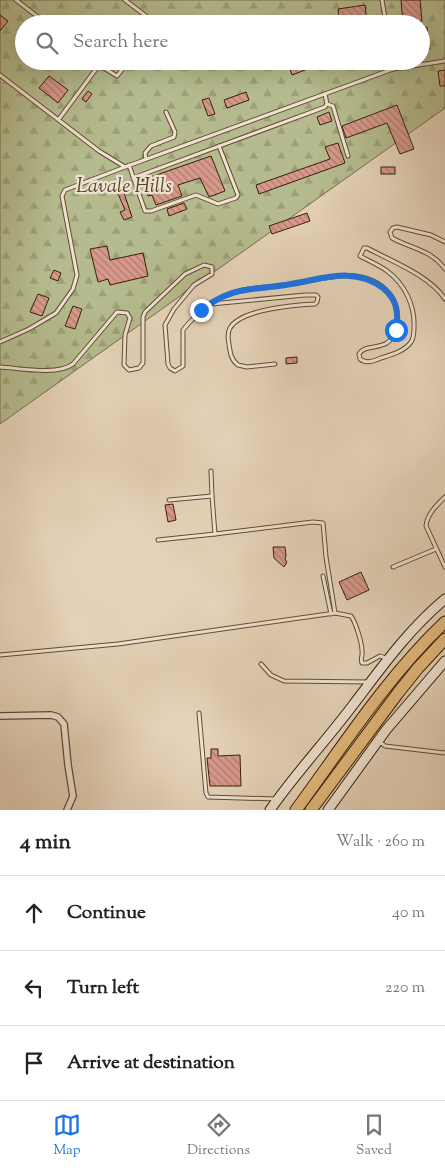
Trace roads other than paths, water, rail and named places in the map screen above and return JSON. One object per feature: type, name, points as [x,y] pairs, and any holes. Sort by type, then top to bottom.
[{"type":"highway","points":[[296,810],[388,686],[414,654],[445,622]]},
{"type":"highway","points":[[311,810],[398,693],[445,639]]},
{"type":"street","points":[[270,810],[387,659],[445,599]]},
{"type":"street","points":[[328,810],[379,740],[445,661]]},
{"type":"street","points":[[0,716],[51,715],[62,720],[73,796],[67,810]]},
{"type":"lane","points":[[16,0],[35,15]]},
{"type":"lane","points":[[125,0],[145,15]]},
{"type":"lane","points":[[382,0],[384,15]]},
{"type":"lane","points":[[430,63],[445,61]]},
{"type":"lane","points":[[59,119],[96,70]]},
{"type":"lane","points":[[108,70],[117,76],[122,70]]},
{"type":"lane","points":[[0,342],[37,325],[56,313],[73,289],[77,275],[62,196],[64,190],[390,70]]},
{"type":"lane","points":[[0,75],[99,151],[127,166],[145,211],[148,212],[196,195],[216,204],[236,198],[238,194],[220,146]]},
{"type":"lane","points":[[325,94],[327,104]]},
{"type":"lane","points":[[133,178],[324,107],[327,104]]},
{"type":"lane","points":[[327,104],[333,106],[348,156]]},
{"type":"lane","points":[[146,159],[145,153],[151,146],[174,137],[175,132],[166,112]]},
{"type":"lane","points":[[445,242],[431,235],[397,227],[393,228],[390,232],[392,238],[428,253],[438,260],[445,269]]},
{"type":"lane","points":[[0,367],[53,370],[67,368],[73,364],[118,312],[121,312],[127,314],[130,318],[125,335],[124,365],[129,370],[139,368],[143,363],[145,312],[185,274],[204,265],[213,268],[212,274],[194,285],[174,309],[165,325],[169,366],[172,370],[177,370],[182,366],[183,330],[201,310],[222,297],[242,289],[290,285],[339,275],[366,278],[380,286],[391,296],[396,307],[395,333],[390,341],[382,346],[360,352],[360,359],[365,362],[407,347],[413,340],[414,323],[408,296],[387,270],[360,256],[364,248],[410,270],[434,287],[445,299]]},
{"type":"lane","points":[[210,304],[316,295],[318,297],[315,304],[260,311],[234,323],[230,328],[228,334],[231,357],[238,365],[247,367],[275,364]]},
{"type":"lane","points":[[211,471],[215,534]]},
{"type":"lane","points":[[169,500],[212,496]]},
{"type":"lane","points":[[445,497],[431,512],[426,522],[428,531],[445,567]]},
{"type":"lane","points":[[158,540],[313,522],[323,523],[333,614]]},
{"type":"lane","points":[[393,567],[436,549]]},
{"type":"lane","points":[[323,576],[333,614]]},
{"type":"lane","points":[[0,655],[118,644],[333,614],[351,616],[355,621],[362,651],[362,663],[367,663],[380,656],[387,659]]},
{"type":"lane","points":[[262,664],[271,675],[284,681],[370,682]]},
{"type":"lane","points":[[199,712],[206,793],[208,797],[278,799]]},
{"type":"lane","points":[[379,740],[386,746],[445,753]]},
{"type":"park label","name":"Lavale Hills","points":[[124,185]]}]
